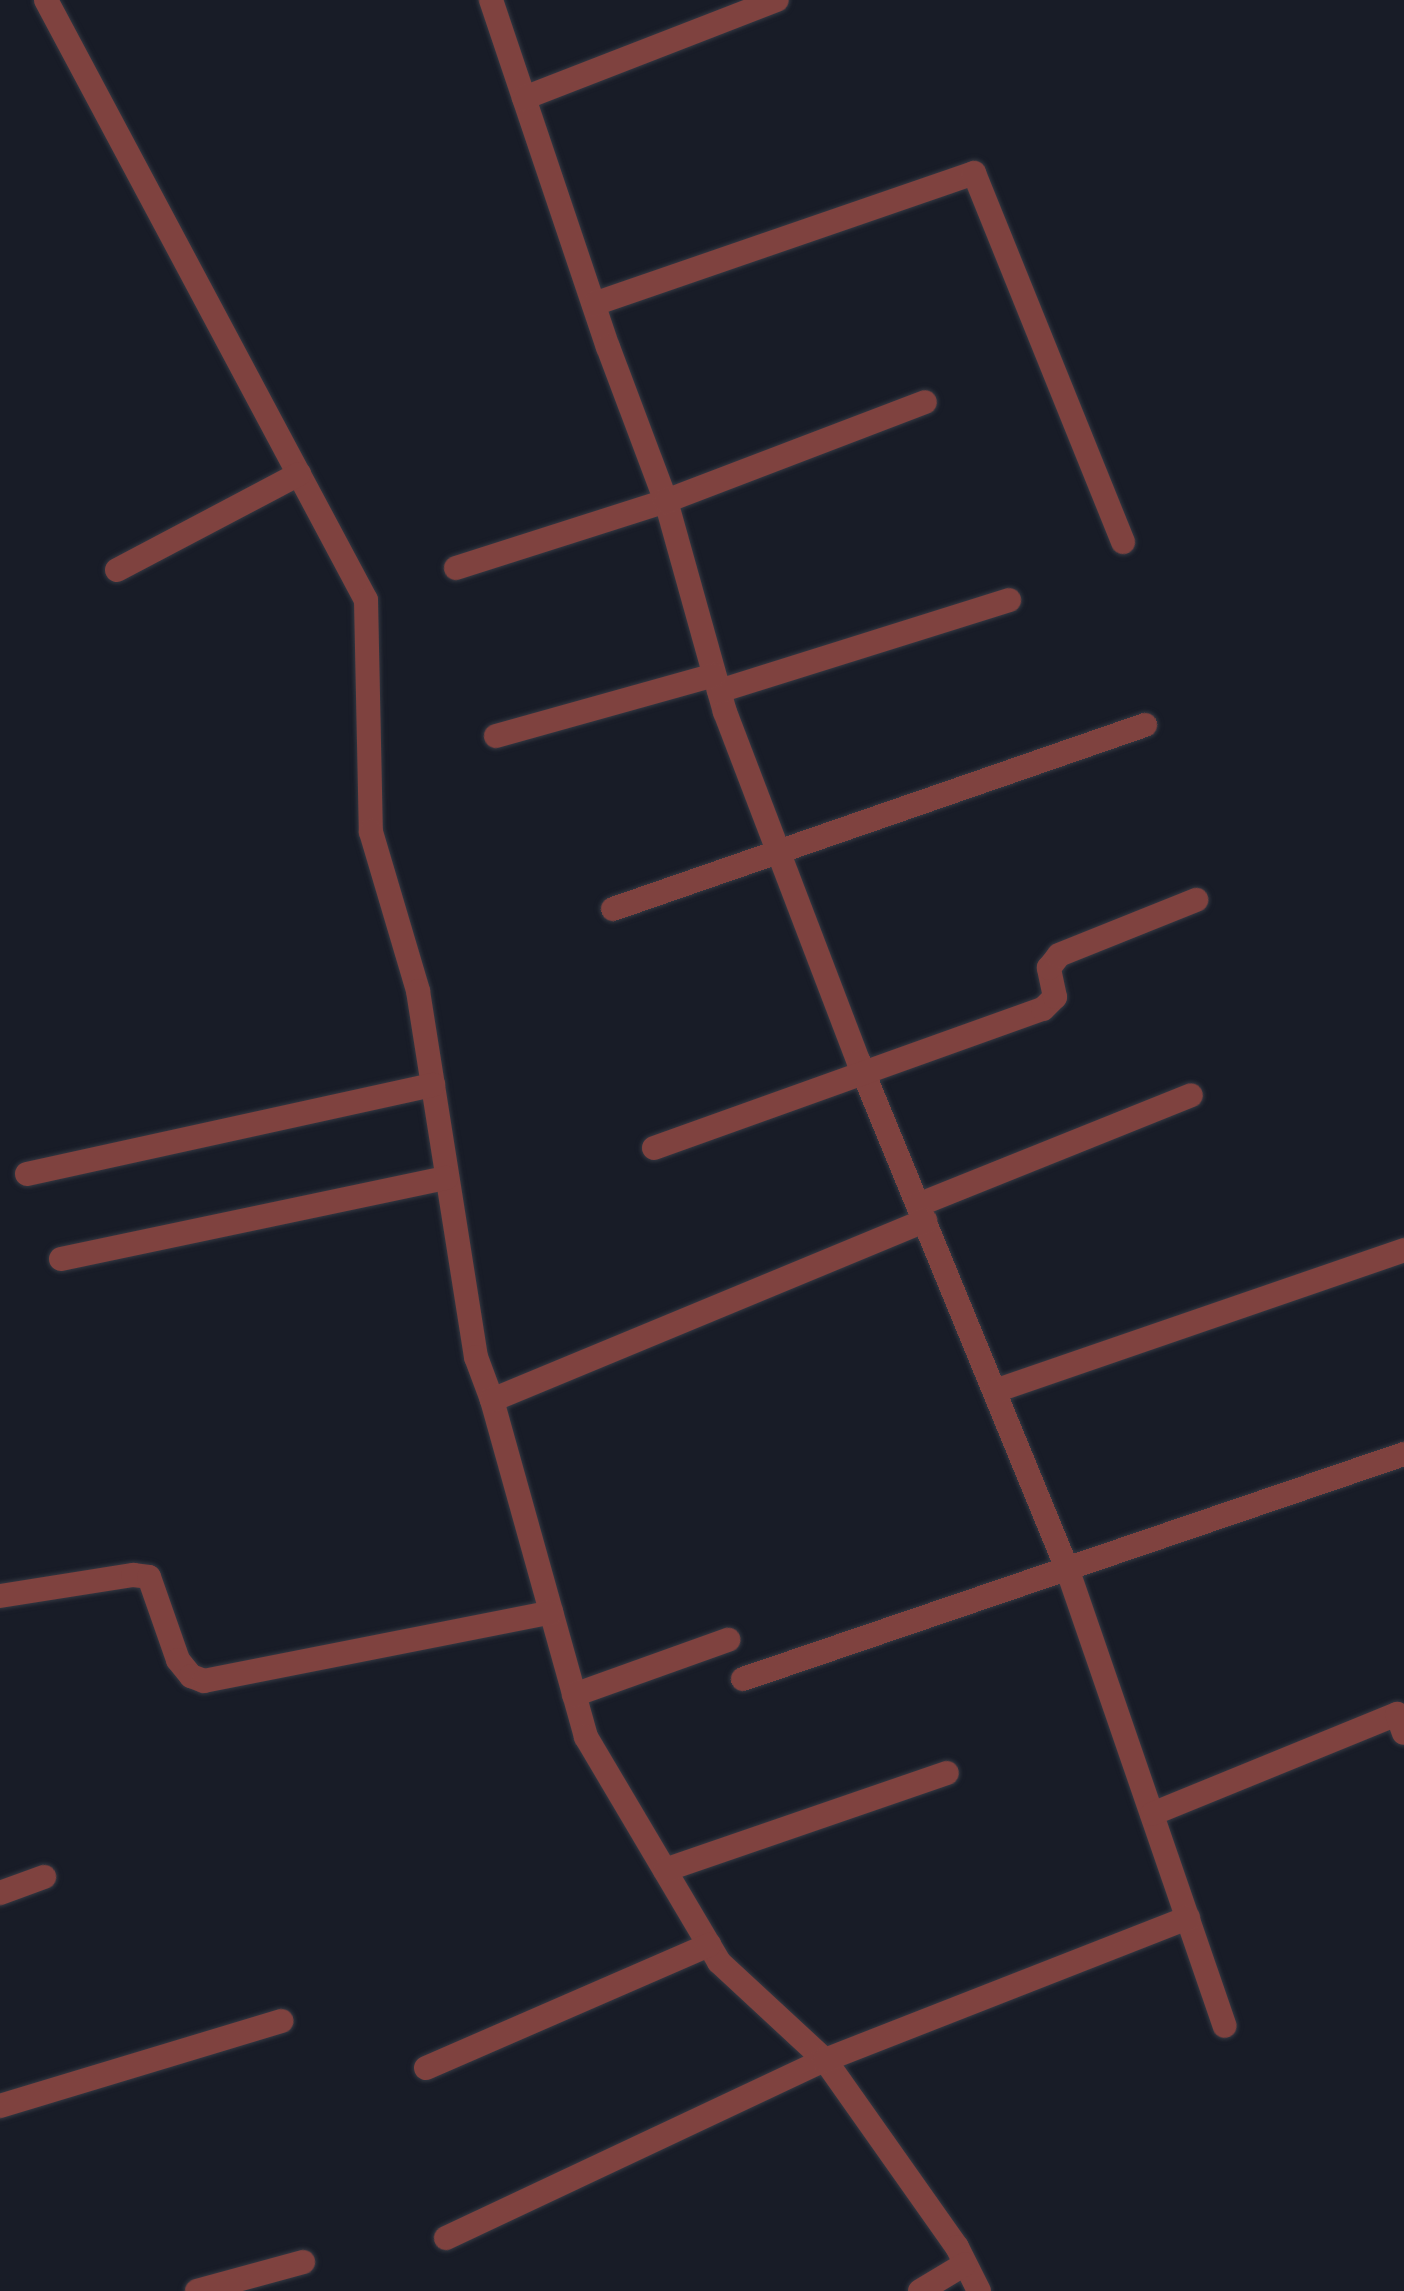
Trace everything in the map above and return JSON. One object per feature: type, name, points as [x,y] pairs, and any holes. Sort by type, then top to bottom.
[{"type":"street","points":[[46,0],[366,600],[371,832],[418,991],[476,1357],[492,1400],[586,1737],[719,1962],[825,2060],[965,2264],[979,2291]]},
{"type":"street","points":[[491,0],[594,304],[666,501],[717,683],[864,1073],[1068,1571],[1225,2026]]},
{"type":"street","points":[[524,98],[777,0]]},
{"type":"street","points":[[594,304],[974,173],[1123,542]]},
{"type":"street","points":[[456,568],[666,501],[925,402]]},
{"type":"street","points":[[117,570],[299,474]]},
{"type":"street","points":[[496,736],[717,683],[1009,600]]},
{"type":"street","points":[[613,909],[1145,725]]},
{"type":"street","points":[[654,1148],[1043,1009],[1055,997],[1049,968],[1059,955],[1196,900]]},
{"type":"street","points":[[27,1174],[433,1085]]},
{"type":"street","points":[[492,1400],[1191,1095]]},
{"type":"street","points":[[61,1259],[447,1178]]},
{"type":"street","points":[[995,1391],[1404,1250]]},
{"type":"street","points":[[743,1679],[1068,1571],[1404,1454]]},
{"type":"street","points":[[0,1596],[133,1575],[149,1577],[178,1660],[191,1676],[204,1681],[551,1612]]},
{"type":"street","points":[[574,1695],[728,1640]]},
{"type":"street","points":[[1152,1814],[1402,1719]]},
{"type":"street","points":[[665,1870],[947,1773]]},
{"type":"street","points":[[0,1893],[44,1877]]},
{"type":"street","points":[[446,2238],[825,2060],[1188,1918]]},
{"type":"street","points":[[426,2068],[709,1945]]},
{"type":"street","points":[[0,2106],[281,2021]]},
{"type":"street","points":[[197,2291],[303,2262]]},
{"type":"street","points":[[920,2291],[965,2264]]}]
